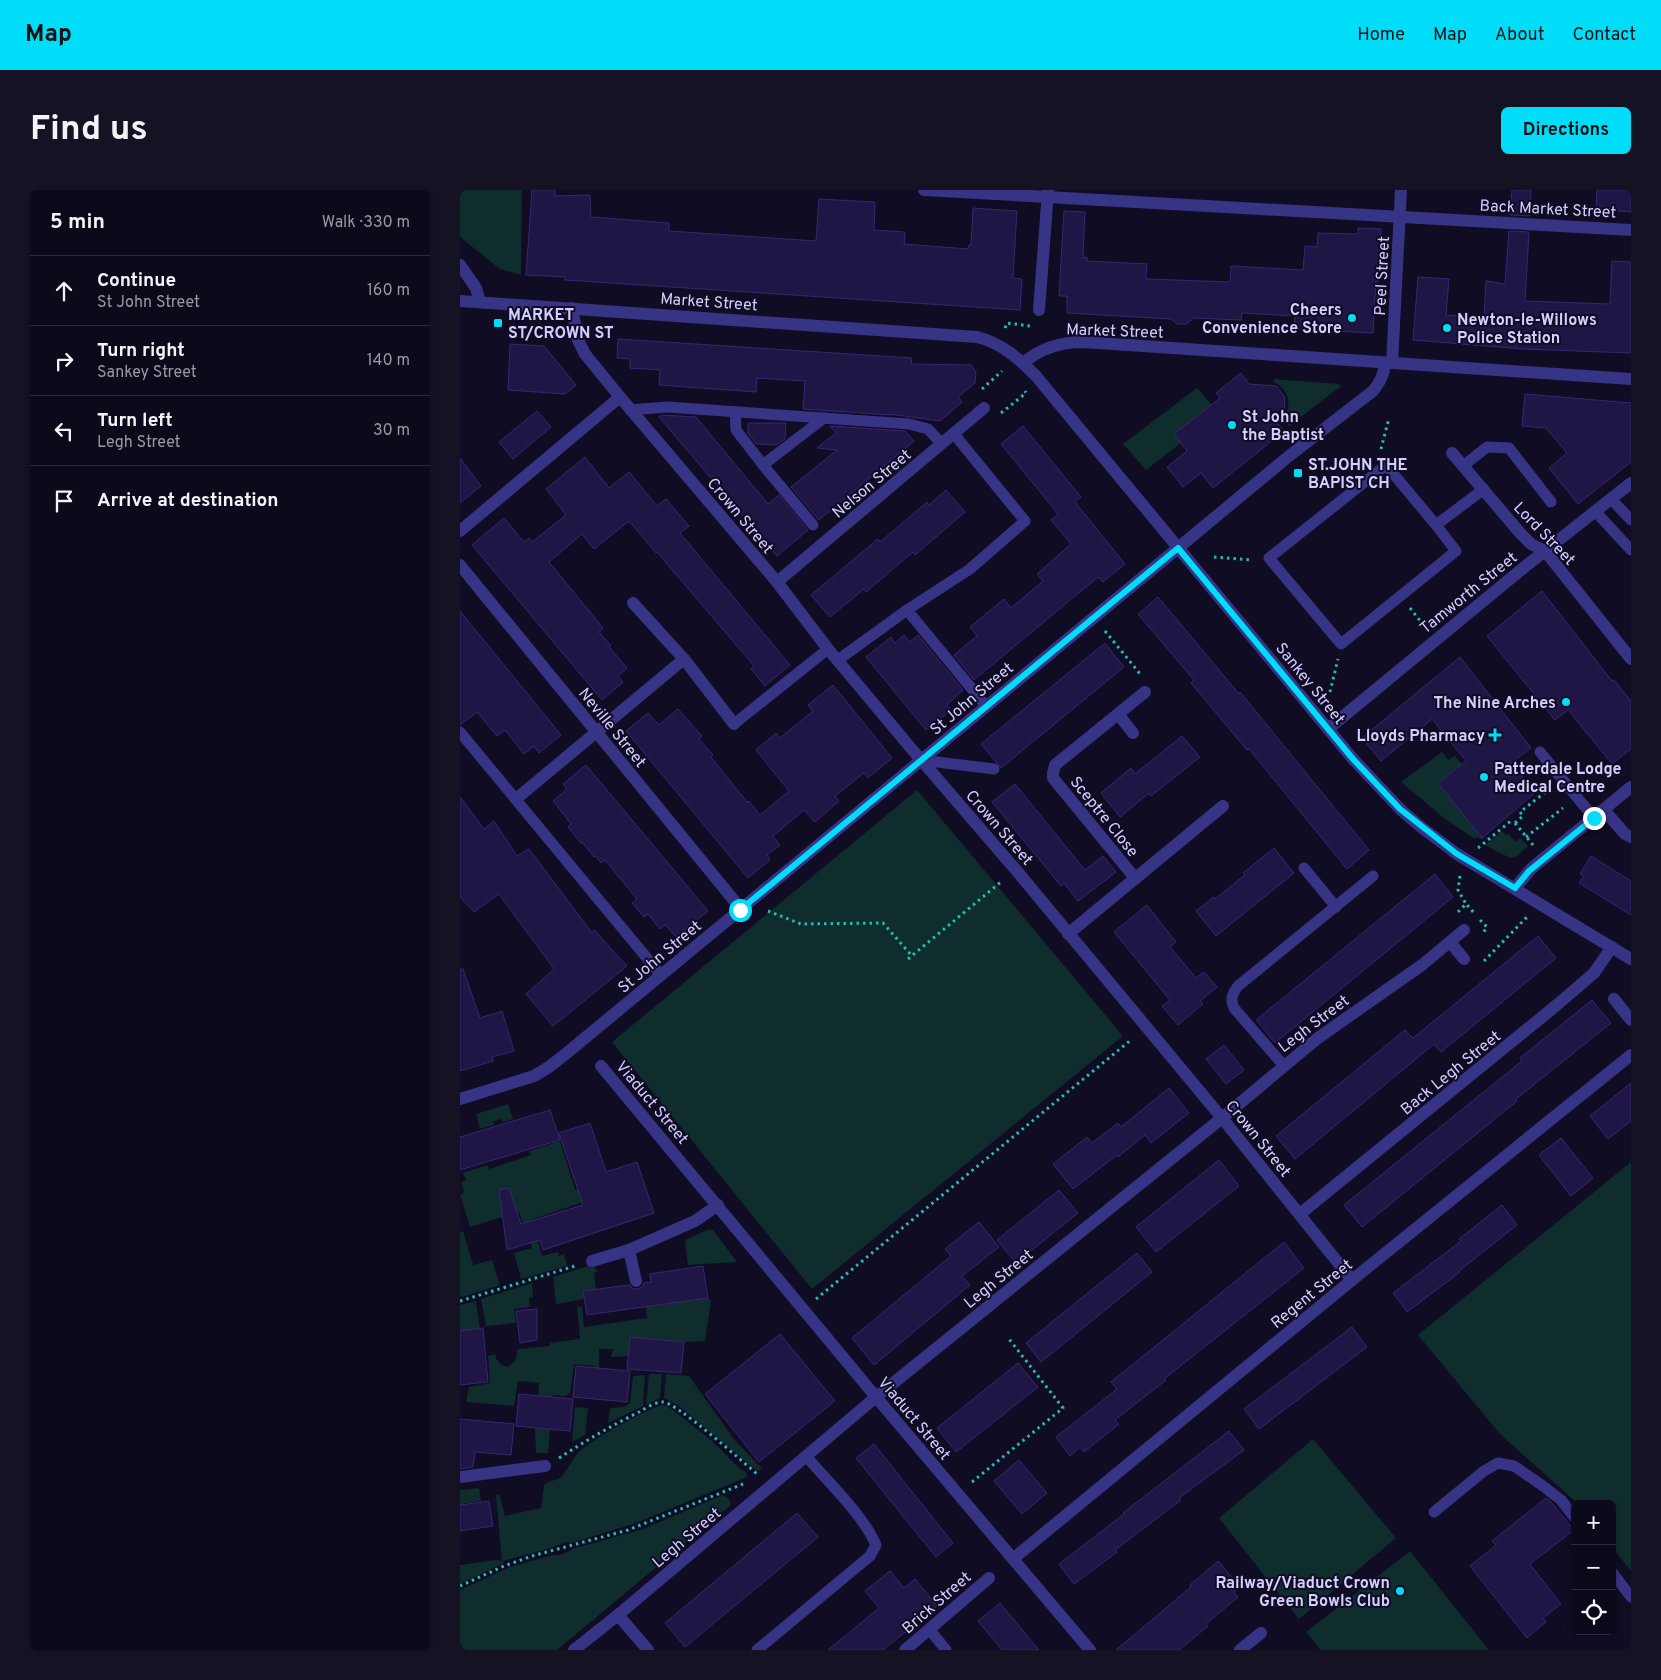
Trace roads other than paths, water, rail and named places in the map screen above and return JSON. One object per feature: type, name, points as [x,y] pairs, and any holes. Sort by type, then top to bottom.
[{"type":"street","name":"Back Market Street","points":[[924,190],[1048,194],[1631,230]]},
{"type":"street","name":"Peel Street","points":[[1388,363],[1401,190]]},
{"type":"street","points":[[1039,310],[1048,194]]},
{"type":"street","points":[[460,265],[476,288],[480,302]]},
{"type":"street","name":"Market Street","points":[[460,301],[977,337],[999,345],[1023,363],[1035,354],[1051,347],[1065,343],[1083,342],[1631,379]]},
{"type":"street","name":"Crown Street","points":[[572,308],[578,340],[585,354],[630,410],[777,582],[828,649],[1016,870],[1222,1118],[1352,1280]]},
{"type":"street","name":"Sankey Street","points":[[1023,363],[1036,376],[1328,729],[1376,784],[1414,821],[1457,854],[1631,959]]},
{"type":"street","name":"St John Street","points":[[460,1099],[534,1076],[568,1052],[1289,456],[1373,391],[1380,382],[1388,363]]},
{"type":"street","points":[[460,531],[620,397]]},
{"type":"street","name":"Nelson Street","points":[[777,582],[984,408]]},
{"type":"street","name":"Lord Street","points":[[1452,453],[1521,534],[1531,544],[1544,551],[1631,659]]},
{"type":"street","name":"Tamworth Street","points":[[1328,729],[1544,551],[1631,483]]},
{"type":"street","name":"Neville Street","points":[[460,565],[596,732],[745,906]]},
{"type":"street","points":[[633,603],[684,659],[734,724]]},
{"type":"street","points":[[516,799],[684,659]]},
{"type":"street","name":"Sceptre Close","points":[[1135,878],[1053,778],[1053,773],[1055,765],[1118,714],[1146,687]]},
{"type":"street","points":[[1118,714],[1133,733]]},
{"type":"street","points":[[1515,888],[1529,871],[1631,787]]},
{"type":"street","name":"Sceptre Close","points":[[1068,934],[1223,806]]},
{"type":"street","points":[[1604,810],[1625,834],[1631,837]]},
{"type":"street","name":"Legh Street","points":[[574,1650],[618,1615],[766,1482],[806,1456],[1318,1038],[1422,965],[1464,930]]},
{"type":"street","points":[[1450,942],[1464,959]]},
{"type":"street","name":"Back Legh Street","points":[[1300,1214],[1594,974],[1612,947]]},
{"type":"street","points":[[1614,999],[1631,1020]]},
{"type":"street","name":"Regent Street","points":[[1014,1558],[1352,1280],[1631,1055]]},
{"type":"street","name":"Viaduct Street","points":[[601,1066],[876,1397],[1090,1650]]},
{"type":"street","points":[[592,1261],[629,1250],[695,1221],[718,1205]]},
{"type":"street","points":[[629,1250],[636,1281]]},
{"type":"street","points":[[460,1477],[546,1466]]},
{"type":"street","name":"Brick Street","points":[[905,1650],[989,1578]]},
{"type":"street","points":[[618,1615],[648,1650]]},
{"type":"street","points":[[1240,1650],[1261,1633]]},
{"type":"lane","points":[[630,410],[667,408],[919,426],[932,432],[942,444]]},
{"type":"lane","points":[[735,412],[736,430],[813,524]]},
{"type":"lane","points":[[763,465],[824,418]]},
{"type":"lane","points":[[838,660],[907,610],[970,569],[1025,520],[954,434]]},
{"type":"lane","points":[[1463,466],[1487,447],[1509,448],[1551,502]]},
{"type":"lane","points":[[1386,464],[1436,525],[1456,551],[1341,644],[1269,558],[1386,464]]},
{"type":"lane","points":[[1436,525],[1484,489]]},
{"type":"lane","points":[[1611,499],[1631,520]]},
{"type":"lane","points":[[1595,511],[1631,550]]},
{"type":"lane","points":[[907,610],[986,706]]},
{"type":"lane","points":[[734,724],[828,649]]},
{"type":"lane","points":[[460,732],[661,975]]},
{"type":"lane","points":[[1540,752],[1594,818]]},
{"type":"lane","points":[[922,760],[994,769]]},
{"type":"lane","points":[[1304,868],[1336,907]]},
{"type":"lane","points":[[1284,1066],[1234,1008],[1231,1001],[1232,994],[1238,986],[1373,876]]},
{"type":"lane","points":[[757,1650],[870,1556],[876,1545],[858,1516],[806,1456]]},
{"type":"lane","points":[[1434,1512],[1484,1471],[1498,1463],[1514,1466],[1561,1500],[1571,1513]]},
{"type":"lane","points":[[1616,1577],[1631,1597]]},
{"type":"lane","points":[[929,1629],[946,1650]]},
{"type":"place","name":"Cheers Convenience Store","points":[[1352,318]]},
{"type":"place","name":"MARKET ST/CROWN ST","points":[[498,323]]},
{"type":"place","name":"Newton-le-Willows Police Station","points":[[1447,328]]},
{"type":"place","name":"St John the Baptist","points":[[1232,425]]},
{"type":"place","name":"ST.JOHN THE BAPIST CH","points":[[1298,473]]},
{"type":"place","name":"The Nine Arches","points":[[1566,702]]},
{"type":"place","name":"Lloyds Pharmacy","points":[[1495,735]]},
{"type":"place","name":"Patterdale Lodge Medical Centre","points":[[1484,777]]},
{"type":"place","name":"Railway/Viaduct Crown Green Bowls Club","points":[[1400,1591]]}]
